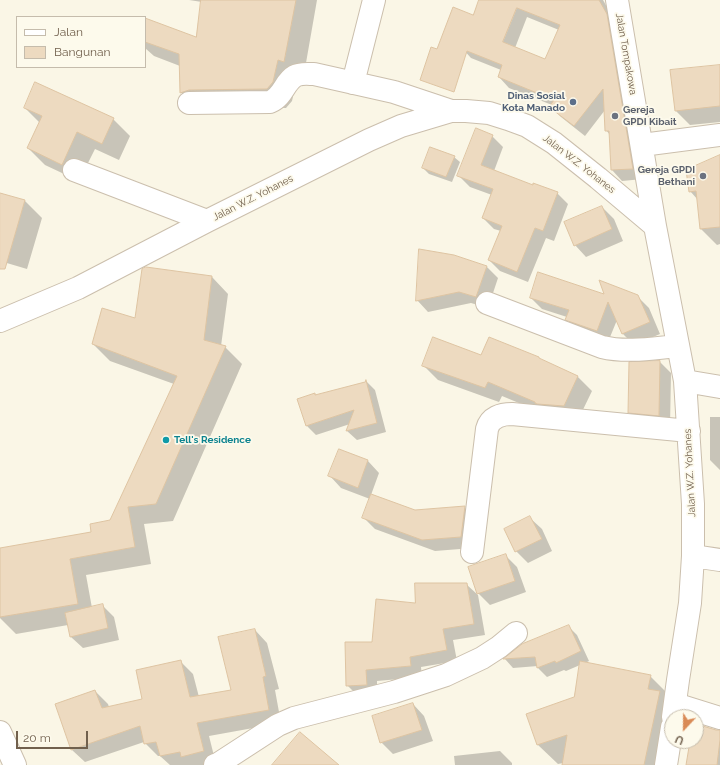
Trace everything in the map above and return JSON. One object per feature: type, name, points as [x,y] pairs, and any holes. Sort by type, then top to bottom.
[{"type":"street","points":[[353,83],[374,0]]},
{"type":"street","name":"Jalan Tompakowa","points":[[616,0],[655,226]]},
{"type":"street","points":[[189,103],[270,102],[280,95],[288,81],[295,76],[314,74],[394,92],[451,111]]},
{"type":"street","name":"Jalan W.Z. Yohanes","points":[[0,322],[78,288],[207,221],[369,140],[401,126],[451,111],[489,113],[508,118],[527,126],[554,143],[655,226],[685,381],[693,504],[693,556],[690,603],[674,709]]},
{"type":"street","points":[[642,145],[720,135]]},
{"type":"street","points":[[74,170],[207,221]]},
{"type":"street","points":[[487,303],[602,348],[617,350],[678,346]]},
{"type":"street","points":[[685,381],[720,387]]},
{"type":"street","points":[[472,552],[487,429],[491,420],[497,416],[512,414],[689,431]]},
{"type":"street","points":[[693,556],[720,560]]},
{"type":"street","points":[[215,765],[278,725],[289,720],[394,692],[446,675],[482,658],[499,647],[516,633]]},
{"type":"street","points":[[704,715],[720,718]]},
{"type":"street","points":[[0,732],[15,765]]},
{"type":"street","points":[[666,765],[669,749]]},
{"type":"building","points":[[201,0],[296,0],[284,62],[278,60],[273,82],[267,89],[189,90],[180,93],[179,54],[146,42],[146,18],[196,37]]},
{"type":"building","points":[[479,0],[599,0],[607,14],[633,169],[611,170],[609,131],[605,131],[603,89],[574,126],[549,107],[554,100],[498,77],[502,65],[467,51],[454,92],[420,80],[431,47],[437,49],[453,7],[473,15]],"holes":[[[517,8],[560,25],[545,59],[503,42]]]},
{"type":"building","points":[[720,65],[720,106],[675,111],[670,70]]},
{"type":"building","points":[[35,82],[114,118],[102,144],[77,132],[62,165],[27,148],[42,116],[24,108]]},
{"type":"building","points":[[476,128],[493,135],[481,165],[533,185],[533,183],[558,192],[543,231],[535,228],[517,272],[488,260],[502,226],[482,218],[493,189],[457,176]]},
{"type":"building","points":[[430,147],[455,156],[446,177],[422,168]]},
{"type":"building","points":[[720,155],[720,227],[700,229],[696,191],[689,192],[686,170]]},
{"type":"building","points":[[0,193],[25,200],[5,269],[0,269]]},
{"type":"building","points":[[602,206],[612,229],[574,246],[564,222]]},
{"type":"building","points":[[419,249],[454,255],[487,266],[476,297],[459,292],[416,301]]},
{"type":"building","points":[[146,267],[212,276],[204,340],[226,346],[156,504],[128,507],[135,547],[70,559],[78,604],[0,617],[0,548],[91,532],[90,524],[110,520],[177,376],[92,344],[102,308],[135,318],[142,269]]},
{"type":"building","points":[[538,272],[604,294],[599,280],[638,295],[650,322],[622,334],[608,302],[597,331],[565,320],[569,310],[530,298]]},
{"type":"building","points":[[433,337],[481,355],[489,337],[539,357],[578,376],[564,406],[537,404],[488,382],[485,388],[422,366]]},
{"type":"building","points":[[660,361],[659,416],[628,413],[629,362]]},
{"type":"building","points":[[366,380],[377,423],[346,431],[354,410],[306,426],[297,399],[315,393],[315,395],[365,382]]},
{"type":"building","points":[[339,449],[368,460],[358,488],[328,476]]},
{"type":"building","points":[[371,494],[415,510],[465,506],[461,537],[422,540],[362,518]]},
{"type":"building","points":[[530,516],[542,539],[515,552],[504,529]]},
{"type":"building","points":[[506,554],[515,581],[477,594],[468,567]]},
{"type":"building","points":[[415,583],[467,583],[474,624],[443,629],[447,650],[410,657],[411,666],[366,670],[367,685],[346,686],[345,642],[372,642],[376,599],[415,603]]},
{"type":"building","points":[[103,604],[108,628],[70,637],[65,613]]},
{"type":"building","points":[[569,625],[581,651],[556,663],[555,661],[537,668],[535,657],[503,659],[522,644]]},
{"type":"building","points":[[255,629],[266,676],[263,677],[269,710],[197,723],[204,751],[181,757],[180,752],[160,756],[156,742],[144,744],[140,726],[71,750],[55,704],[95,690],[102,708],[142,699],[136,670],[181,660],[190,697],[231,690],[218,637]]},
{"type":"building","points":[[580,661],[651,675],[648,689],[660,691],[644,765],[562,765],[567,735],[537,745],[526,714],[574,697]]},
{"type":"building","points":[[413,703],[422,730],[380,743],[372,716]]},
{"type":"building","points":[[704,726],[720,730],[717,765],[686,765],[689,749],[704,749]]},
{"type":"building","points":[[300,732],[339,765],[272,765]]},
{"type":"place","name":"Dinas Sosial Kota Manado","points":[[573,102]]},
{"type":"place","name":"Gereja GPDI Kibait","points":[[615,116]]},
{"type":"place","name":"Gereja GPDI Bethani","points":[[703,176]]},
{"type":"place","name":"Tell's Residence","points":[[166,440]]}]
